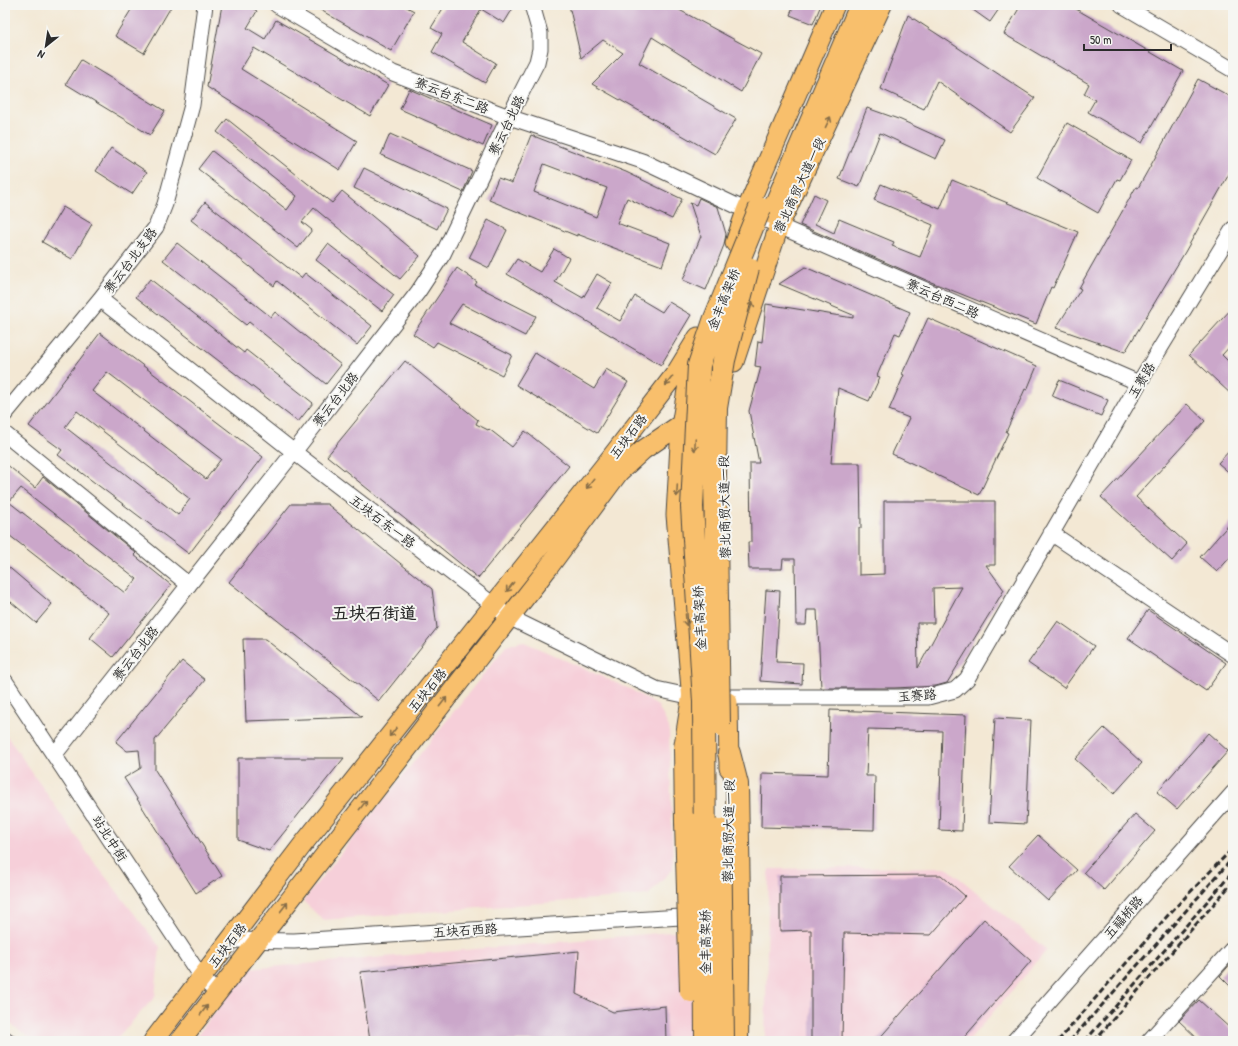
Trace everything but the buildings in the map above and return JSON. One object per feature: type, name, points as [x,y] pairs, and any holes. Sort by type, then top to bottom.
[{"type":"highway","points":[[764,215],[847,5]]},
{"type":"highway","name":"蓉北商贸大道一段","points":[[764,215],[861,5]]},
{"type":"highway","name":"金丰高架桥","points":[[706,1041],[704,702],[692,507],[699,365],[714,321],[764,215]]},
{"type":"highway","name":"金丰高架桥","points":[[723,1041],[715,475],[716,408],[724,360],[748,268],[764,215]]},
{"type":"highway","points":[[692,1041],[685,748],[693,697]]},
{"type":"highway","points":[[729,753],[737,784],[739,901],[737,1041]]},
{"type":"main road","name":"蓉北商贸大道一段","points":[[729,1041],[727,898],[729,753],[721,404],[765,265],[764,215],[835,5]]},
{"type":"main road","name":"蓉北商贸大道一段","points":[[701,1041],[693,697],[676,515],[681,426],[692,356],[698,337],[764,215],[882,5]]},
{"type":"main road","name":"五块石路","points":[[180,1041],[258,941],[502,611],[676,373],[698,337]]},
{"type":"main road","name":"五块石路","points":[[152,1041],[304,843],[619,472],[643,450],[681,426],[705,404],[730,374]]},
{"type":"street","name":"赛云台北支路","points":[[5,414],[100,299],[156,227],[192,105],[205,5]]},
{"type":"street","name":"赛云台东二路","points":[[277,5],[393,72],[509,117],[642,161],[764,215]]},
{"type":"street","name":"赛云台北路","points":[[55,754],[294,452],[418,292],[443,254],[537,62],[540,49],[540,33],[532,5]]},
{"type":"street","points":[[1122,5],[1233,70]]},
{"type":"street","name":"赛云台西二路","points":[[764,215],[1139,383]]},
{"type":"street","name":"玉赛路","points":[[693,697],[928,697],[955,690],[967,679],[1139,383],[1233,229]]},
{"type":"street","name":"五块石东一路","points":[[100,299],[294,452],[502,611],[656,689],[693,697]]},
{"type":"street","points":[[5,434],[189,585]]},
{"type":"street","points":[[1051,533],[1233,655]]},
{"type":"street","name":"站北中街","points":[[5,681],[55,754],[201,977],[217,993]]},
{"type":"street","name":"五福桥路","points":[[1014,1041],[1233,793]]},
{"type":"street","name":"五块石西路","points":[[231,940],[294,941],[699,915]]},
{"type":"street","points":[[1149,1041],[1233,948]]},
{"type":"shaded area","points":[[522,641],[632,690],[658,706],[669,727],[673,869],[648,895],[323,920],[303,901],[506,646]]},
{"type":"shaded area","points":[[5,733],[91,858],[160,947],[155,997],[114,1041],[34,1041],[5,1020]]},
{"type":"shaded area","points":[[946,867],[1047,950],[968,1041],[765,1041],[769,869]]},
{"type":"shaded area","points":[[693,930],[692,1041],[193,1041],[248,969]]},
{"type":"railway","points":[[1058,1041],[1170,913],[1233,848]]},
{"type":"railway","points":[[1070,1041],[1233,858]]},
{"type":"railway","points":[[1085,1041],[1233,872]]},
{"type":"railway","points":[[1094,1041],[1233,882]]},
{"type":"district","name":"五块石街道","points":[[374,613]]}]
